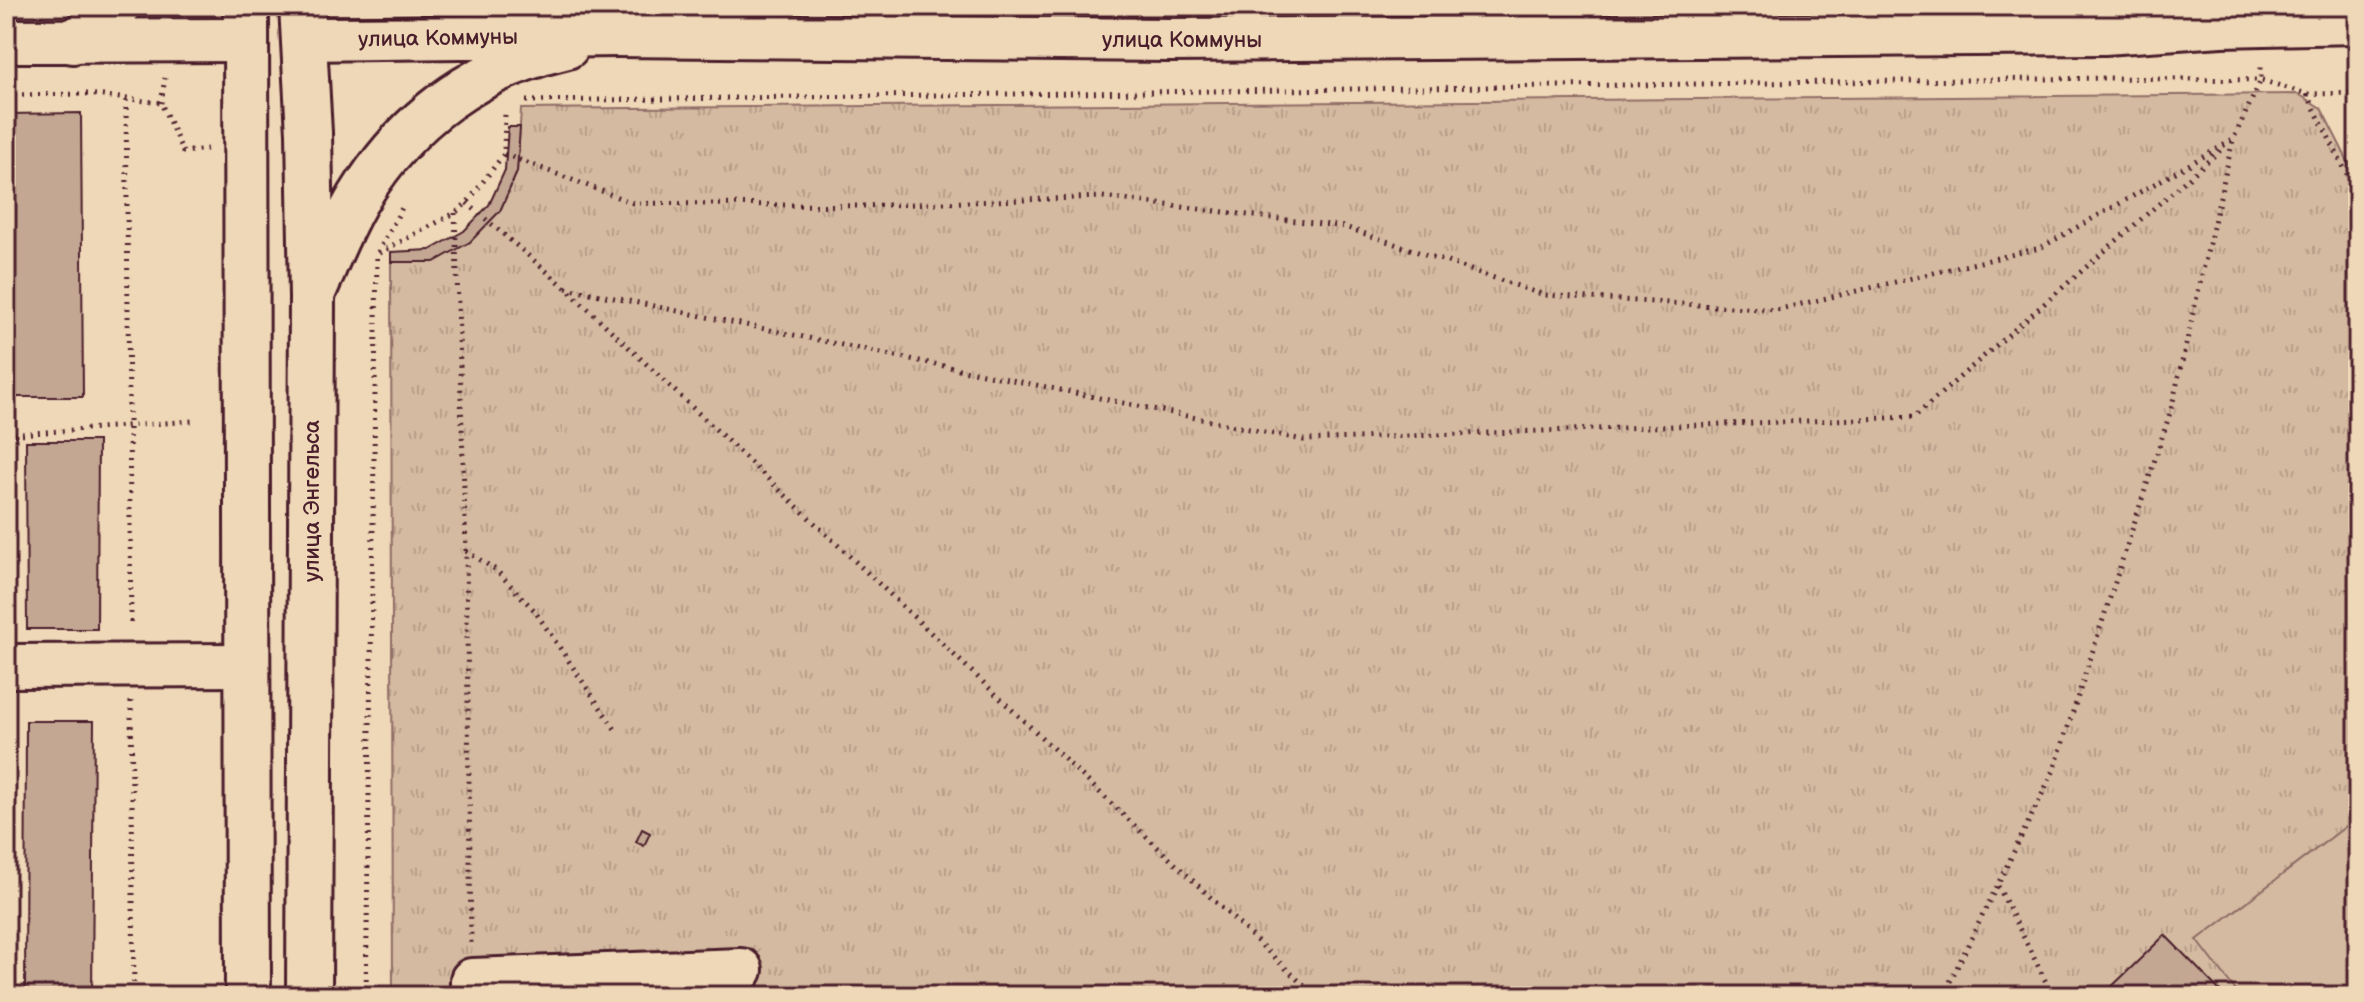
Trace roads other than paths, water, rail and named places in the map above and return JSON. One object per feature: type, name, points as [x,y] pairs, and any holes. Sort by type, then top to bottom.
[{"type":"main road","name":"улица Коммуны","points":[[246,23],[302,23]]},
{"type":"main road","points":[[246,23],[248,996]]},
{"type":"main road","name":"улица Энгельса","points":[[302,23],[309,133],[312,297],[309,996]]},
{"type":"street","points":[[73,42],[119,6]]},
{"type":"street","name":"улица Коммуны","points":[[302,23],[617,35],[675,21],[1561,21],[2104,33],[2178,16],[2358,22]]},
{"type":"street","name":"улица Коммуны","points":[[6,41],[73,42],[246,23]]},
{"type":"street","points":[[312,297],[357,199],[390,152],[434,107],[465,86],[544,52],[617,35]]},
{"type":"street","points":[[6,666],[247,665]]},
{"type":"street","points":[[472,988],[741,970]]}]
